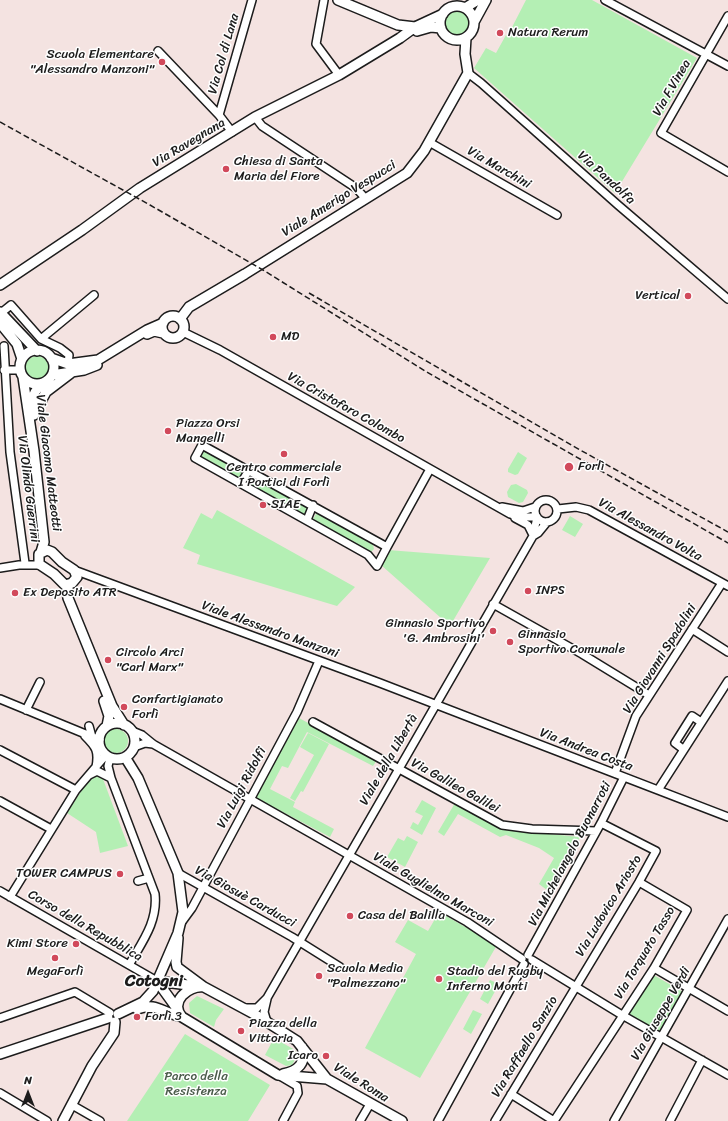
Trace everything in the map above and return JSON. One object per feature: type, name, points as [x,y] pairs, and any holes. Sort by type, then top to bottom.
[{"type":"main road","points":[[338,0],[381,19],[398,25],[414,27]]},
{"type":"main road","points":[[478,0],[464,8],[453,7],[443,14],[440,23],[445,35],[452,39],[460,40],[466,38],[472,31],[474,22],[486,0]]},
{"type":"main road","points":[[464,8],[471,14],[474,22]]},
{"type":"main road","name":"Via Ravegnana","points":[[0,285],[140,188],[255,117],[339,75],[400,38],[414,27],[443,14]]},
{"type":"main road","points":[[381,19],[394,29],[400,38]]},
{"type":"main road","name":"Via Ravegnana","points":[[400,38],[431,27],[441,28]]},
{"type":"main road","points":[[466,38],[465,54],[468,73]]},
{"type":"main road","name":"Viale Amerigo Vespucci","points":[[180,319],[189,307],[407,173],[417,162],[468,73]]},
{"type":"main road","points":[[1,312],[37,351]]},
{"type":"main road","points":[[0,323],[17,344],[22,359],[22,374],[34,384],[49,379],[71,368],[98,360],[141,333],[163,323],[169,317],[180,319],[183,325],[183,332],[178,337],[172,338],[163,333],[154,331],[148,333],[99,365],[84,370],[71,368],[51,358],[45,353],[37,351],[27,354],[22,359]]},
{"type":"main road","points":[[163,323],[163,333]]},
{"type":"main road","points":[[49,379],[54,365],[51,358]]},
{"type":"main road","points":[[34,410],[39,405],[46,392],[71,368]]},
{"type":"main road","name":"Viale Giacomo Matteotti","points":[[22,374],[34,451],[44,542],[42,556]]},
{"type":"main road","name":"Viale Giacomo Matteotti","points":[[42,556],[33,394],[37,387],[49,379]]},
{"type":"main road","points":[[42,556],[62,562],[76,574],[65,584],[64,600],[107,708],[109,716],[108,726]]},
{"type":"main road","points":[[42,556],[54,574],[65,584],[68,598],[112,706],[135,738],[133,758],[138,778],[178,873],[182,897],[181,923],[178,933],[152,991],[143,1002],[114,1017]]},
{"type":"main road","points":[[125,758],[108,756],[96,739],[108,726],[116,723],[128,728]]},
{"type":"main road","points":[[125,758],[134,748]]},
{"type":"main road","points":[[125,758],[138,778]]},
{"type":"main road","points":[[178,933],[179,946],[176,962],[177,968],[200,987]]},
{"type":"main road","points":[[157,981],[200,987]]},
{"type":"main road","points":[[157,981],[179,1013]]},
{"type":"main road","points":[[179,1013],[180,998],[183,993],[200,987]]},
{"type":"main road","name":"Viale Roma","points":[[200,987],[243,1008],[297,1041],[327,1079],[398,1120]]},
{"type":"main road","points":[[0,1054],[147,1006],[179,1013],[278,1075],[327,1079]]},
{"type":"main road","points":[[63,1121],[96,1058],[114,1033],[114,1017]]},
{"type":"main road","points":[[278,1075],[290,1072],[300,1066],[304,1056],[302,1046]]},
{"type":"street","name":"Via Col di Lana","points":[[219,115],[252,0]]},
{"type":"street","points":[[324,0],[316,44],[339,75]]},
{"type":"street","points":[[605,0],[728,66]]},
{"type":"street","name":"Via F.Vinea","points":[[728,16],[661,133],[728,172]]},
{"type":"street","points":[[158,51],[219,115],[232,132]]},
{"type":"street","name":"Via Pandolfa","points":[[468,73],[618,205],[728,299]]},
{"type":"street","points":[[255,117],[262,126],[356,188],[365,198]]},
{"type":"street","name":"Via Marchini","points":[[429,142],[557,215]]},
{"type":"street","points":[[41,339],[94,295]]},
{"type":"street","points":[[1,312],[11,305],[41,339],[69,354],[71,368]]},
{"type":"street","name":"Via Cristoforo Colombo","points":[[183,332],[220,350],[430,469],[497,505]]},
{"type":"street","name":"Via Olindo Guerrini","points":[[4,346],[4,370],[10,452],[22,564]]},
{"type":"street","points":[[4,370],[22,374]]},
{"type":"street","points":[[387,547],[202,445],[195,458],[368,555],[377,566],[430,469]]},
{"type":"street","points":[[241,483],[248,470]]},
{"type":"street","points":[[497,505],[523,511],[535,507],[540,501],[547,499],[554,502],[558,509],[554,519],[547,522],[537,518],[510,514]]},
{"type":"street","points":[[307,520],[313,505]]},
{"type":"street","points":[[497,505],[528,525],[533,536]]},
{"type":"street","points":[[535,507],[537,518]]},
{"type":"street","name":"Via Alessandro Volta","points":[[558,509],[576,507],[589,510],[725,585]]},
{"type":"street","name":"Viale della Libertà","points":[[243,1008],[257,1008],[267,998],[434,705],[533,536],[537,518]]},
{"type":"street","name":"Viale della Libertà","points":[[533,536],[538,533],[547,522]]},
{"type":"street","points":[[0,568],[22,564],[42,556]]},
{"type":"street","name":"Viale Alessandro Manzoni","points":[[76,574],[96,578],[434,705]]},
{"type":"street","name":"Via Giovanni Spadolini","points":[[615,773],[636,716],[692,629],[725,585]]},
{"type":"street","points":[[493,604],[582,654],[649,695]]},
{"type":"street","points":[[692,629],[728,652]]},
{"type":"street","name":"Via Luigi Ridolfi","points":[[181,923],[192,908],[249,799],[297,712],[319,661]]},
{"type":"street","points":[[658,790],[728,681]]},
{"type":"street","points":[[26,710],[40,682]]},
{"type":"street","points":[[0,700],[96,739]]},
{"type":"street","name":"Via Andrea Costa","points":[[434,705],[728,817]]},
{"type":"street","points":[[683,749],[675,743],[692,716],[701,722]]},
{"type":"street","name":"Via Galileo Galilei","points":[[313,722],[502,825],[532,829],[596,831]]},
{"type":"street","points":[[89,726],[96,739]]},
{"type":"street","name":"Viale Guglielmo Marconi","points":[[128,728],[142,735],[153,744],[348,856],[467,922],[622,1015],[728,1075]]},
{"type":"street","points":[[82,733],[94,744],[97,750],[96,768]]},
{"type":"street","points":[[134,748],[145,743],[153,744]]},
{"type":"street","points":[[0,750],[76,790]]},
{"type":"street","points":[[10,897],[76,790],[108,756]]},
{"type":"street","points":[[108,756],[108,766],[111,778],[155,894],[155,918],[129,965]]},
{"type":"street","points":[[89,775],[97,771],[111,778]]},
{"type":"street","name":"Via Michelangelo Buonarroti","points":[[438,1121],[601,823],[624,777]]},
{"type":"street","points":[[0,801],[51,829]]},
{"type":"street","name":"Via Ludovico Ariosto","points":[[575,986],[639,882],[656,850],[601,823]]},
{"type":"street","name":"Via Giosuè Carducci","points":[[178,873],[299,942],[340,968]]},
{"type":"street","points":[[138,881],[149,878]]},
{"type":"street","name":"Via Torquato Tasso","points":[[554,1121],[654,968],[687,910],[639,882]]},
{"type":"street","name":"Corso della Repubblica","points":[[0,891],[157,981]]},
{"type":"street","name":"Via Giuseppe Verdi","points":[[614,1121],[661,1036],[690,989],[728,919]]},
{"type":"street","points":[[654,968],[728,1011]]},
{"type":"street","name":"Via Raffaello Sanzio","points":[[495,1121],[575,986]]},
{"type":"street","points":[[0,1018],[75,992],[114,1017]]},
{"type":"street","name":"Viale della Libertà","points":[[267,998],[264,1012],[267,1022]]},
{"type":"street","points":[[670,1121],[702,1060]]},
{"type":"street","points":[[278,1075],[297,1086],[298,1093],[283,1121]]},
{"type":"street","points":[[0,1093],[47,1121]]},
{"type":"street","points":[[511,1094],[554,1121]]},
{"type":"street","points":[[360,1121],[370,1104]]},
{"type":"street","points":[[72,1105],[100,1121]]},
{"type":"green space","points":[[526,0],[592,0],[697,58],[615,193],[474,68],[486,48],[496,53],[506,35],[508,35]]},
{"type":"green space","points":[[457,11],[466,15],[470,24],[466,33],[457,37],[448,33],[444,24],[448,15]]},
{"type":"green space","points":[[37,356],[46,359],[49,368],[46,377],[37,380],[28,377],[25,368],[28,359]]},
{"type":"green space","points":[[203,451],[207,451],[242,471],[241,478],[238,479],[201,458]]},
{"type":"green space","points":[[518,452],[527,458],[518,474],[515,475],[508,472],[508,469]]},
{"type":"green space","points":[[255,477],[308,508],[307,514],[303,515],[251,487],[249,482],[251,478]]},
{"type":"green space","points":[[516,484],[527,490],[528,493],[523,502],[519,503],[508,497],[507,492],[511,485]]},
{"type":"green space","points":[[217,510],[355,587],[337,606],[197,564],[200,555],[183,548],[201,513],[212,519]]},
{"type":"green space","points":[[316,514],[320,514],[373,545],[374,549],[371,552],[368,552],[316,522],[313,519]]},
{"type":"green space","points":[[570,516],[583,524],[575,537],[562,530]]},
{"type":"green space","points":[[388,550],[490,558],[450,626],[381,565]]},
{"type":"green space","points":[[299,718],[377,760],[373,766],[307,732],[288,768],[282,766],[270,789],[295,802],[293,807],[334,829],[330,837],[256,798]]},
{"type":"green space","points":[[116,729],[121,730],[127,736],[127,746],[121,752],[116,753],[111,752],[105,746],[104,741],[105,736],[111,730]]},
{"type":"green space","points":[[308,733],[329,744],[303,792],[301,791],[295,801],[290,798],[314,755],[300,747]]},
{"type":"green space","points":[[95,776],[103,779],[128,846],[100,853],[96,832],[67,813],[89,779]]},
{"type":"green space","points":[[422,800],[436,808],[422,835],[410,828],[413,822],[418,825],[423,816],[415,812]]},
{"type":"green space","points":[[455,803],[501,829],[580,837],[551,893],[539,884],[554,858],[539,848],[506,835],[500,837],[458,814],[444,836],[438,832]]},
{"type":"green space","points":[[407,836],[418,842],[405,867],[387,857],[398,838],[404,841]]},
{"type":"green space","name":"Stadio del Rugby Inferno Monti","points":[[439,912],[497,945],[420,1078],[365,1048],[416,954],[395,942],[408,920],[428,931]]},
{"type":"green space","points":[[652,974],[683,992],[660,1032],[629,1014]]},
{"type":"green space","points":[[490,980],[499,984],[488,1004],[480,999]]},
{"type":"green space","points":[[197,996],[224,1009],[216,1020],[214,1027],[190,1013],[189,1003]]},
{"type":"green space","points":[[473,1010],[482,1014],[471,1034],[463,1029]]},
{"type":"green space","name":"Parco della Resistenza","points":[[185,1034],[270,1085],[248,1121],[127,1121]]},
{"type":"green space","points":[[274,1038],[295,1050],[297,1056],[292,1065],[286,1066],[265,1055]]},
{"type":"railway","points":[[0,122],[150,205],[263,270],[425,371],[728,543]]},
{"type":"railway","points":[[309,293],[573,446],[728,532]]},
{"type":"place","name":"Natura Rerum","points":[[500,33]]},
{"type":"place","name":"Scuola Elementare \"Alessandro Manzoni\"","points":[[162,62]]},
{"type":"place","name":"Chiesa di Santa Maria del Fiore","points":[[226,169]]},
{"type":"place","name":"Vertical","points":[[688,296]]},
{"type":"place","name":"MD","points":[[273,337]]},
{"type":"place","name":"Piazza Orsi Mangelli","points":[[168,431]]},
{"type":"place","name":"Centro commerciale I Portici di Forlì","points":[[284,454]]},
{"type":"place","name":"Forlì","points":[[569,467]]},
{"type":"place","name":"SIAE","points":[[263,505]]},
{"type":"place","name":"INPS","points":[[528,591]]},
{"type":"place","name":"Ex Deposito ATR","points":[[15,593]]},
{"type":"place","name":"Ginnasio Sportivo 'G. Ambrosini'","points":[[493,631]]},
{"type":"place","name":"Ginnasio Sportivo Comunale","points":[[510,642]]},
{"type":"place","name":"Circolo Arci \"Carl Marx\"","points":[[108,660]]},
{"type":"place","name":"Confartigianato Forlì","points":[[124,707]]},
{"type":"place","name":"TOWER CAMPUS","points":[[120,874]]},
{"type":"place","name":"Casa del Balilla","points":[[350,916]]},
{"type":"place","name":"Kimi Store","points":[[76,944]]},
{"type":"place","name":"MegaForlì","points":[[55,958]]},
{"type":"place","name":"Scuola Media \"Palmezzano\"","points":[[319,976]]},
{"type":"place","name":"Stadio del Rugby Inferno Monti","points":[[439,979]]},
{"type":"place","name":"Forlì 3","points":[[137,1017]]},
{"type":"place","name":"Piazza della Vittoria","points":[[241,1031]]},
{"type":"place","name":"Icaro","points":[[326,1056]]},
{"type":"district","name":"Cotogni","points":[[154,982]]}]
